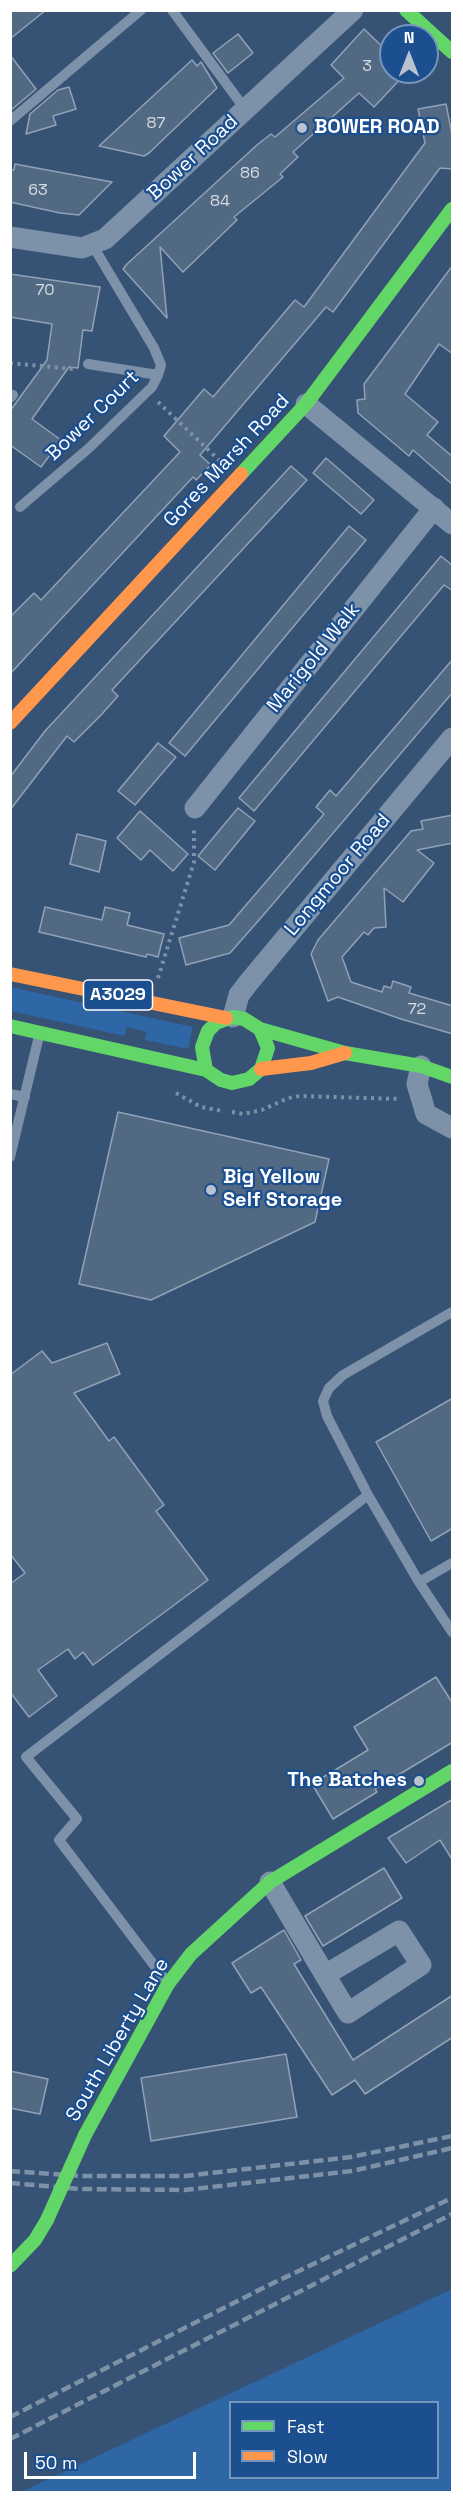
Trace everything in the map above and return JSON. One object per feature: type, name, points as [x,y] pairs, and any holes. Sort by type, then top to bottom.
[{"type":"main road","points":[[406,10],[453,52]]},
{"type":"main road","name":"Gores Marsh Road","points":[[10,723],[306,404],[453,209]]},
{"type":"main road","name":"A3029","points":[[10,974],[244,1019],[260,1029],[345,1053],[421,1066],[453,1077]]},
{"type":"main road","points":[[206,1070],[203,1041],[208,1031],[230,1018]]},
{"type":"main road","name":"A3029","points":[[10,1026],[206,1070],[221,1080],[232,1083],[249,1080],[261,1069],[311,1063],[345,1053]]},
{"type":"main road","points":[[260,1029],[268,1048],[261,1069]]},
{"type":"main road","name":"South Liberty Lane","points":[[10,2266],[35,2240],[47,2220],[85,2135],[168,1984],[191,1954],[270,1882],[453,1771]]},
{"type":"street","name":"Bower Road","points":[[93,246],[105,239],[352,10]]},
{"type":"street","points":[[10,237],[69,248],[93,246]]},
{"type":"street","points":[[306,404],[453,524]]},
{"type":"street","name":"Marigold Walk","points":[[195,808],[434,508]]},
{"type":"street","name":"Longmoor Road","points":[[230,1018],[239,995],[249,982],[449,749]]},
{"type":"street","points":[[421,1066],[417,1084],[426,1114],[453,1128]]},
{"type":"street","points":[[270,1882],[326,1975]]},
{"type":"lane","points":[[10,121],[141,10]]},
{"type":"lane","points":[[172,10],[245,109]]},
{"type":"lane","name":"Bower Court","points":[[20,507],[89,448],[148,391],[161,365],[154,348],[93,246]]},
{"type":"lane","points":[[88,364],[158,375]]},
{"type":"lane","points":[[10,394],[13,395],[10,398]]},
{"type":"lane","points":[[10,1157],[40,1033]]},
{"type":"lane","points":[[10,1094],[25,1097]]},
{"type":"lane","points":[[453,1312],[344,1375],[329,1388],[323,1401],[327,1416],[368,1495],[419,1582],[453,1632]]},
{"type":"lane","points":[[168,1984],[59,1840],[77,1820],[26,1757],[368,1495]]},
{"type":"lane","points":[[419,1582],[453,1563]]},
{"type":"path","points":[[148,391],[237,478]]},
{"type":"path","points":[[150,1002],[194,862],[195,808]]},
{"type":"shaded area","points":[[11,987],[193,1027],[188,1049],[145,1040],[147,1032],[127,1027],[124,1036],[11,1011]]},
{"type":"shaded area","points":[[452,2289],[452,2492],[21,2492]]},
{"type":"building","points":[[10,10],[46,10],[10,39]]},
{"type":"building","points":[[364,29],[379,43],[379,84],[396,84],[374,107],[359,93],[293,152],[298,157],[280,174],[283,177],[234,217],[237,220],[183,272],[160,247],[167,318],[123,269],[257,145],[271,134],[275,137],[344,78],[331,65]]},
{"type":"building","points":[[238,34],[253,53],[228,73],[213,53]]},
{"type":"building","points":[[10,55],[36,89],[10,111]]},
{"type":"building","points":[[192,60],[197,66],[201,62],[217,88],[149,153],[144,156],[99,146]]},
{"type":"building","points":[[69,87],[76,109],[53,116],[56,125],[26,134],[30,114],[58,90]]},
{"type":"building","points":[[446,104],[453,139],[453,169],[440,168],[333,312],[326,307],[200,455],[211,465],[196,480],[193,477],[10,674],[10,617],[34,593],[41,600],[180,452],[164,436],[204,389],[213,397],[295,300],[304,307],[425,143],[418,109]]},
{"type":"building","points":[[15,164],[112,182],[79,215],[60,213],[10,202],[10,170],[14,170]]},
{"type":"building","points":[[453,265],[453,354],[439,344],[405,394],[438,422],[427,435],[453,457],[453,485],[413,450],[409,456],[358,413],[357,400],[365,399],[364,384]]},
{"type":"building","points":[[10,274],[100,287],[92,331],[83,330],[78,368],[69,367],[32,419],[61,440],[41,467],[10,445],[10,411],[47,360],[52,324],[10,317]]},
{"type":"building","points":[[326,458],[374,500],[361,514],[313,473]]},
{"type":"building","points":[[291,466],[307,480],[112,690],[118,696],[102,714],[74,742],[67,736],[10,810],[10,777],[45,731]]},
{"type":"building","points":[[349,526],[366,540],[185,756],[169,743]]},
{"type":"building","points":[[441,556],[453,566],[453,591],[444,585],[254,811],[239,798]]},
{"type":"building","points":[[453,659],[453,692],[266,912],[230,953],[186,965],[179,938],[229,925],[324,814],[316,807],[330,790],[336,796]]},
{"type":"building","points":[[158,743],[176,757],[135,805],[118,791]]},
{"type":"building","points":[[238,808],[255,821],[215,870],[198,856]]},
{"type":"building","points":[[140,811],[188,854],[173,871],[150,850],[141,860],[117,838]]},
{"type":"building","points":[[453,815],[453,843],[417,850],[434,863],[403,902],[384,888],[386,927],[374,928],[368,935],[364,932],[342,957],[351,982],[382,992],[384,986],[391,988],[393,981],[411,987],[409,993],[453,1006],[453,1034],[338,997],[328,1001],[311,954],[318,940],[411,831],[423,829],[421,821]]},
{"type":"building","points":[[77,834],[106,841],[99,872],[70,864]]},
{"type":"building","points":[[45,907],[102,920],[105,907],[130,913],[127,925],[164,934],[158,957],[147,954],[146,957],[39,932]]},
{"type":"building","name":"Big Yellow Self Storage","points":[[118,1112],[329,1159],[315,1222],[151,1300],[79,1284]]},
{"type":"building","points":[[107,1343],[120,1374],[74,1393],[109,1441],[114,1437],[164,1505],[156,1511],[208,1580],[93,1665],[83,1652],[75,1659],[68,1649],[38,1670],[57,1696],[29,1717],[10,1692],[10,1584],[25,1573],[10,1554],[10,1375],[42,1351],[52,1363]]},
{"type":"building","points":[[453,1398],[453,1528],[431,1541],[376,1442]]},
{"type":"building","points":[[436,1677],[453,1704],[453,1742],[375,1789],[377,1792],[333,1819],[312,1784],[368,1750],[354,1727]]},
{"type":"building","points":[[453,1799],[453,1861],[440,1840],[406,1863],[388,1838]]},
{"type":"building","points":[[384,1868],[402,1898],[323,1946],[305,1916]]},
{"type":"building","points":[[284,1930],[301,1960],[294,1964],[353,2060],[453,1995],[453,2037],[365,2094],[355,2080],[332,2095],[261,1987],[251,1993],[232,1963]]},
{"type":"building","points":[[286,2054],[297,2117],[151,2141],[141,2078]]},
{"type":"building","points":[[10,2071],[48,2079],[40,2114],[10,2108]]},
{"type":"railway","points":[[10,2171],[82,2176],[185,2176],[351,2157],[452,2136]]},
{"type":"railway","points":[[10,2183],[81,2189],[185,2190],[352,2171],[452,2148]]},
{"type":"railway","points":[[10,2417],[265,2287],[452,2198]]},
{"type":"railway","points":[[10,2439],[452,2214]]},
{"type":"traffic: fast","points":[[406,10],[452,52]]},
{"type":"traffic: fast","points":[[241,474],[306,404],[452,209]]},
{"type":"traffic: fast","points":[[10,1026],[206,1070],[221,1080],[232,1083],[249,1079],[261,1069],[268,1048],[260,1029],[244,1019],[233,1017],[216,1023],[208,1031],[202,1047],[206,1070]]},
{"type":"traffic: fast","points":[[260,1029],[345,1053],[421,1066],[452,1077]]},
{"type":"traffic: fast","points":[[85,2135],[168,1984],[191,1954],[270,1882],[452,1771]]},
{"type":"traffic: fast","points":[[47,2220],[85,2135]]},
{"type":"traffic: fast","points":[[10,2266],[35,2240],[47,2220]]},
{"type":"traffic: slow","points":[[10,723],[241,474]]},
{"type":"traffic: slow","points":[[10,974],[226,1018]]},
{"type":"traffic: slow","points":[[261,1069],[311,1063],[345,1053]]},
{"type":"place","name":"BOWER ROAD","points":[[302,128]]},
{"type":"place","name":"Big Yellow Self Storage","points":[[211,1190]]},
{"type":"place","name":"The Batches","points":[[419,1781]]}]
